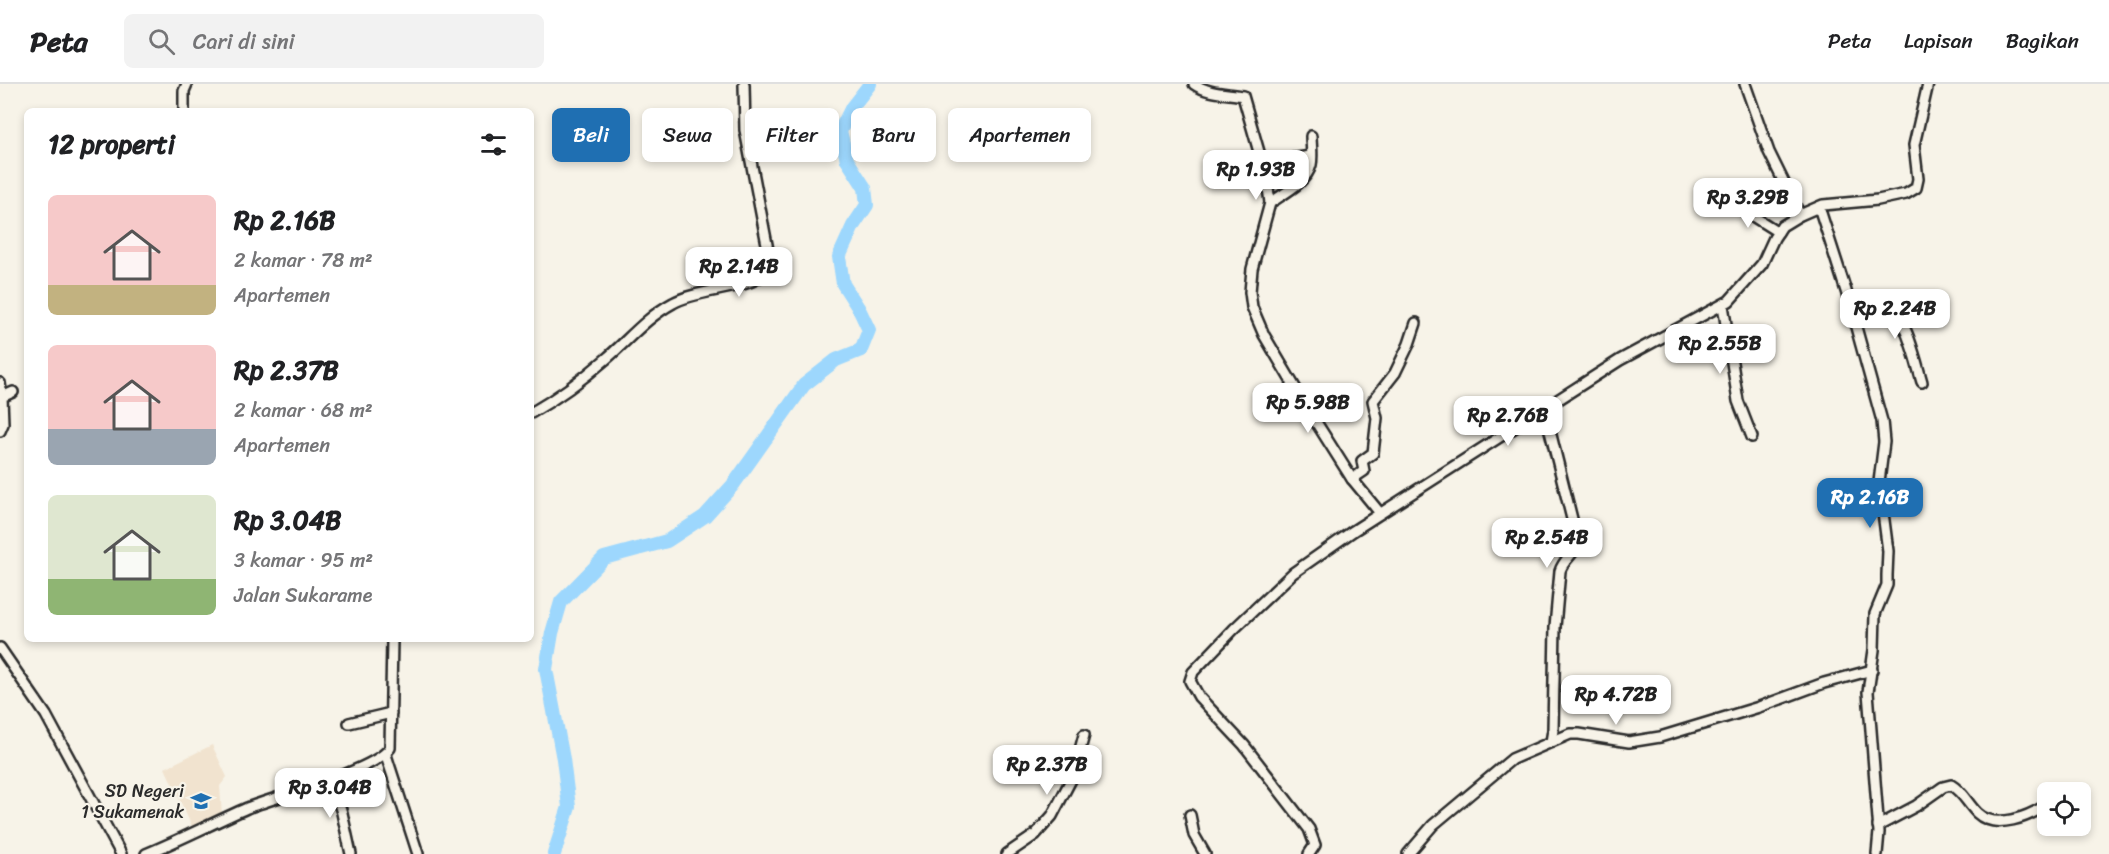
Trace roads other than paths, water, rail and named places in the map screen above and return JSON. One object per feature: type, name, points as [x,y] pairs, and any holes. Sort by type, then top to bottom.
[{"type":"street","points":[[184,108],[184,91],[187,84]]},
{"type":"street","points":[[534,411],[569,391],[655,314],[675,301],[693,294],[747,282],[766,272],[770,261],[746,130],[744,84]]},
{"type":"street","points":[[1194,84],[1215,92],[1244,96]]},
{"type":"street","points":[[1241,84],[1267,180],[1270,203],[1252,269],[1250,292],[1252,307],[1264,335],[1352,479],[1380,513]]},
{"type":"street","points":[[1745,84],[1769,152],[1800,215]]},
{"type":"street","points":[[1309,854],[1314,849],[1315,841],[1309,829],[1244,746],[1198,697],[1190,681],[1193,672],[1293,573],[1380,513],[1546,406],[1620,360],[1729,301],[1762,264],[1782,226],[1819,207],[1878,200],[1906,194],[1916,188],[1918,178],[1914,145],[1928,84]]},
{"type":"street","points":[[1270,203],[1303,179],[1309,170],[1311,136]]},
{"type":"street","points":[[1262,163],[1311,156]]},
{"type":"street","points":[[1732,202],[1778,232]]},
{"type":"street","points":[[1819,207],[1880,410],[1884,442],[1879,482],[1888,551],[1887,585],[1875,614],[1874,650],[1868,692],[1878,826],[1877,854]]},
{"type":"street","points":[[1723,305],[1738,401],[1752,437]]},
{"type":"street","points":[[1853,319],[1896,315],[1907,332],[1922,382]]},
{"type":"street","points":[[1352,479],[1364,471],[1362,461],[1373,453],[1377,418],[1373,401],[1395,373],[1416,323]]},
{"type":"street","points":[[0,383],[3,424],[0,430]]},
{"type":"street","points":[[2,397],[13,392]]},
{"type":"street","points":[[1546,406],[1548,423],[1578,543],[1560,571],[1555,627],[1551,742]]},
{"type":"street","points":[[148,854],[249,808],[370,764],[386,754],[390,748],[392,642]]},
{"type":"street","points":[[0,648],[46,715],[121,854]]},
{"type":"street","points":[[1408,854],[1433,825],[1508,762],[1551,742],[1575,734],[1629,741],[1660,737],[1759,706],[1824,682],[1872,670]]},
{"type":"street","points":[[349,723],[391,713]]},
{"type":"street","points":[[1006,854],[1035,836],[1052,816],[1073,776],[1084,735]]},
{"type":"street","points":[[386,754],[418,854]]},
{"type":"street","points":[[331,778],[351,854]]},
{"type":"street","points":[[1878,826],[1916,806],[1943,787],[1951,785],[1963,794],[1977,813],[1988,820],[2018,819],[2037,811]]},
{"type":"street","points":[[1190,815],[1194,836],[1205,854]]},
{"type":"waterway","points":[[554,854],[569,807],[563,759],[546,669],[552,633],[561,602],[604,558],[667,541],[705,516],[733,485],[804,385],[836,360],[861,350],[869,330],[843,284],[839,257],[853,226],[867,205],[865,188],[847,160],[840,131],[852,107],[870,84]]},
{"type":"place","name":"SD Negeri 1 Sukamenak","points":[[201,801]]}]
